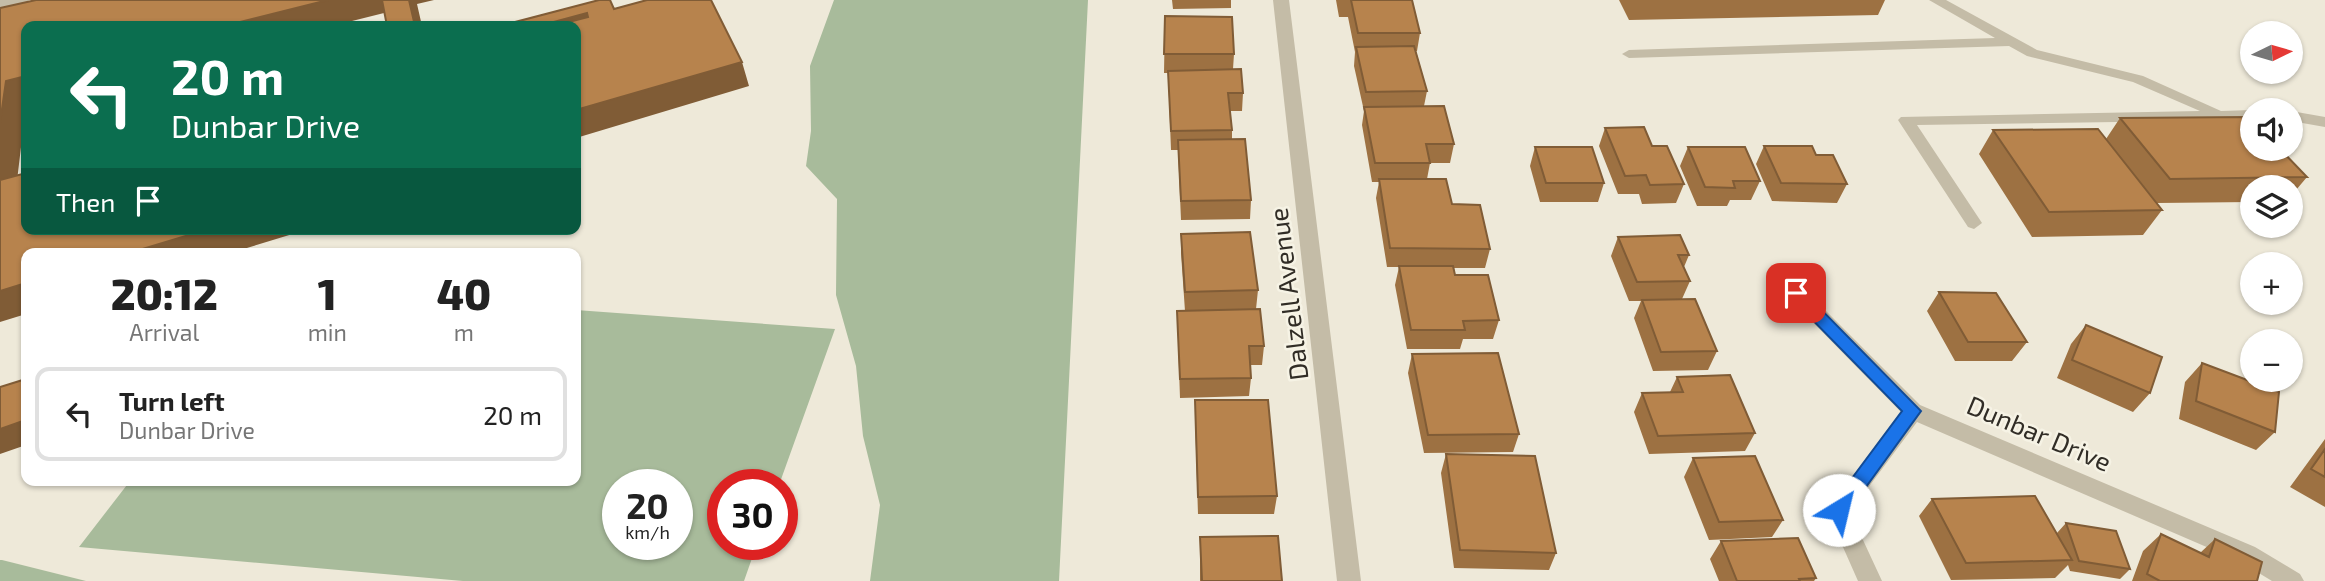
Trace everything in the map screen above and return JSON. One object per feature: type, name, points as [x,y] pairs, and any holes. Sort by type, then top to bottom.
[{"type":"street","name":"Dalzell Avenue","points":[[1281,0],[1349,581]]},
{"type":"street","name":"Dunbar Drive","points":[[1796,293],[1913,411],[2247,554],[2292,581]]},
{"type":"street","points":[[1870,581],[1839,510],[1913,411]]},
{"type":"lane","points":[[0,4],[22,0]]},
{"type":"lane","points":[[1936,0],[2032,53],[2138,79],[2221,114]]},
{"type":"lane","points":[[1629,54],[2012,42]]},
{"type":"lane","points":[[1974,223],[1906,120],[2240,115]]},
{"type":"lane","points":[[2303,118],[2325,122]]},
{"type":"green space","points":[[834,0],[1088,0],[1059,581],[870,581],[880,505],[863,436],[856,366],[836,295],[837,199],[806,166],[811,131],[810,66]]},
{"type":"green space","points":[[581,310],[835,329],[785,469],[707,469],[707,560],[751,560],[744,581],[463,581],[79,547],[126,486],[581,486]]},
{"type":"green space","points":[[2,560],[86,581],[0,581]]},
{"type":"building","points":[[36,0],[328,0],[244,21],[21,21],[21,77],[6,81],[0,123],[0,8]]},
{"type":"building","points":[[382,0],[409,0],[414,21],[386,21]]},
{"type":"building","points":[[599,0],[610,0],[614,9],[647,0],[711,0],[742,62],[581,109],[581,21],[572,21],[588,17],[587,13],[557,21],[519,21]]},
{"type":"building","points":[[1351,0],[1412,0],[1420,33],[1358,33]]},
{"type":"building","points":[[1165,16],[1232,17],[1234,54],[1164,54]]},
{"type":"building","points":[[1414,46],[1427,91],[1366,92],[1356,47]]},
{"type":"building","points":[[1241,69],[1243,93],[1228,93],[1232,130],[1171,131],[1168,71]]},
{"type":"building","points":[[1444,106],[1454,144],[1426,144],[1430,163],[1375,163],[1364,107]]},
{"type":"building","points":[[2240,117],[2240,161],[2292,161],[2307,177],[2240,175],[2240,178],[2170,179],[2120,118]]},
{"type":"building","points":[[1644,127],[1652,146],[1667,146],[1684,184],[1650,185],[1646,175],[1625,176],[1605,128]]},
{"type":"building","points":[[2098,129],[2162,210],[2049,212],[1993,130]]},
{"type":"building","points":[[1245,139],[1251,200],[1181,201],[1178,140]]},
{"type":"building","points":[[1764,146],[1812,146],[1816,155],[1833,155],[1847,184],[1781,183]]},
{"type":"building","points":[[1535,147],[1592,147],[1604,183],[1546,183]]},
{"type":"building","points":[[1688,147],[1745,147],[1760,181],[1733,181],[1735,188],[1705,187]]},
{"type":"building","points":[[21,174],[21,235],[189,235],[146,248],[21,248],[21,285],[0,291],[0,180]]},
{"type":"building","points":[[1379,179],[1446,179],[1452,204],[1480,205],[1490,249],[1390,248]]},
{"type":"building","points":[[1250,232],[1258,290],[1185,292],[1181,234]]},
{"type":"building","points":[[1680,235],[1689,255],[1678,255],[1690,281],[1637,282],[1618,237]]},
{"type":"building","points":[[1399,266],[1453,266],[1455,275],[1488,275],[1499,320],[1463,321],[1465,330],[1411,330]]},
{"type":"building","points":[[1939,292],[1996,293],[2027,342],[1968,342]]},
{"type":"building","points":[[1695,299],[1717,351],[1661,352],[1642,300]]},
{"type":"building","points":[[1260,309],[1264,346],[1249,346],[1251,378],[1180,379],[1177,311]]},
{"type":"building","points":[[2086,325],[2162,357],[2150,393],[2072,360]]},
{"type":"building","points":[[1498,353],[1519,434],[1428,435],[1412,354]]},
{"type":"building","points":[[2202,363],[2240,377],[2240,392],[2279,392],[2275,432],[2196,401]]},
{"type":"building","points":[[1730,375],[1755,433],[1658,436],[1642,393],[1683,392],[1677,377]]},
{"type":"building","points":[[21,381],[21,422],[0,429],[0,387]]},
{"type":"building","points":[[1195,400],[1268,400],[1277,496],[1198,497]]},
{"type":"building","points":[[2325,449],[2325,477],[2311,469]]},
{"type":"building","points":[[1446,454],[1535,456],[1556,553],[1460,550]]},
{"type":"building","points":[[1755,456],[1783,520],[1719,522],[1693,458]]},
{"type":"building","points":[[2035,496],[2072,560],[1966,563],[1932,499]]},
{"type":"building","points":[[2066,523],[2116,531],[2130,569],[2079,561]]},
{"type":"building","points":[[2161,534],[2209,557],[2215,539],[2262,562],[2257,581],[2160,581],[2147,574]]},
{"type":"building","points":[[1278,536],[1282,581],[1202,581],[1200,537]]},
{"type":"building","points":[[1798,538],[1816,578],[1799,579],[1800,581],[1737,581],[1721,541]]},
{"type":"route","points":[[1796,293],[1913,411],[1839,510]]}]
